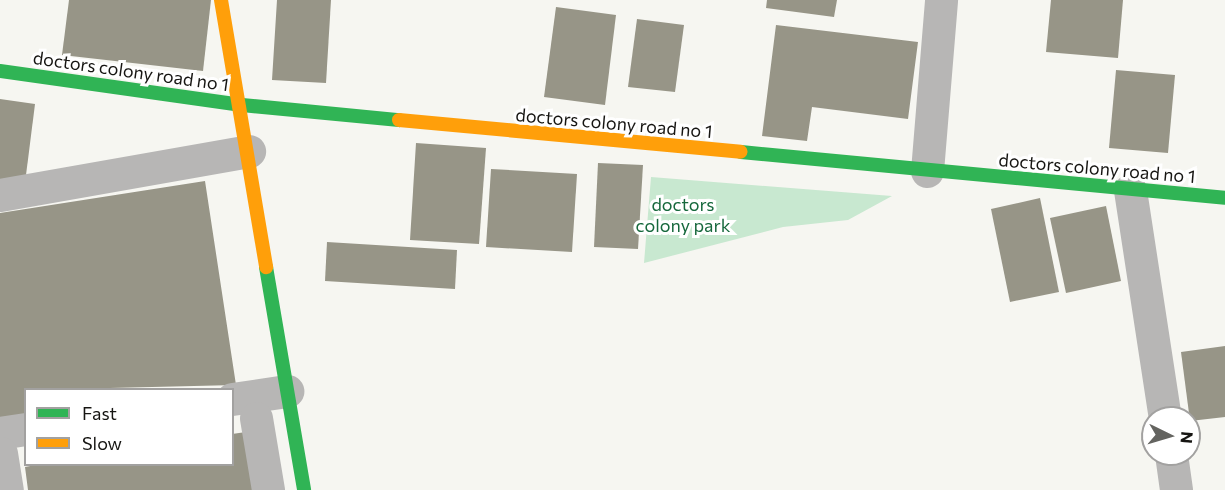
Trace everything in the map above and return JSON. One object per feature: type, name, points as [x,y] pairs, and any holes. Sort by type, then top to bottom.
[{"type":"street","points":[[221,0],[242,105],[304,490]]},
{"type":"street","points":[[927,171],[941,0]]},
{"type":"street","name":"doctors colony road no 1","points":[[0,71],[242,105],[1225,198]]},
{"type":"street","points":[[0,195],[249,150]]},
{"type":"street","points":[[1130,190],[1163,406]]},
{"type":"street","points":[[268,490],[240,412],[289,402]]},
{"type":"street","points":[[0,433],[24,429]]},
{"type":"street","points":[[7,490],[0,453],[24,449]]},
{"type":"street","points":[[1173,466],[1176,490]]},
{"type":"green space","name":"doctors colony park","points":[[651,177],[892,196],[848,220],[783,227],[644,263]]},
{"type":"building","points":[[69,0],[211,0],[203,71],[62,55]]},
{"type":"building","points":[[277,0],[331,0],[326,83],[272,80]]},
{"type":"building","points":[[767,0],[837,0],[834,17],[766,8]]},
{"type":"building","points":[[1051,0],[1123,0],[1118,58],[1046,52]]},
{"type":"building","points":[[556,7],[616,15],[605,105],[544,97]]},
{"type":"building","points":[[637,19],[684,25],[675,92],[628,87]]},
{"type":"building","points":[[776,25],[918,42],[908,119],[812,107],[807,141],[762,136]]},
{"type":"building","points":[[1116,70],[1175,75],[1168,153],[1109,148]]},
{"type":"building","points":[[0,99],[35,104],[25,183],[0,180]]},
{"type":"building","points":[[416,143],[486,148],[479,244],[410,240]]},
{"type":"building","points":[[598,163],[643,165],[638,249],[594,247]]},
{"type":"building","points":[[491,169],[577,174],[572,252],[486,247]]},
{"type":"building","points":[[205,181],[236,385],[24,388],[24,418],[0,422],[0,213]]},
{"type":"building","points":[[1040,198],[1059,292],[1010,302],[991,209]]},
{"type":"building","points":[[1106,206],[1121,281],[1066,293],[1050,218]]},
{"type":"building","points":[[327,242],[457,250],[455,289],[325,281]]},
{"type":"building","points":[[1225,346],[1225,417],[1201,420],[1201,406],[1188,406],[1181,352]]},
{"type":"building","points":[[246,432],[254,490],[28,490],[25,467],[30,466],[234,466],[234,434]]},
{"type":"traffic: fast","points":[[0,71],[242,105],[399,120]]},
{"type":"traffic: fast","points":[[741,152],[1225,198]]},
{"type":"traffic: fast","points":[[266,267],[304,490]]},
{"type":"traffic: slow","points":[[221,0],[266,267]]},
{"type":"traffic: slow","points":[[399,120],[741,152]]}]
